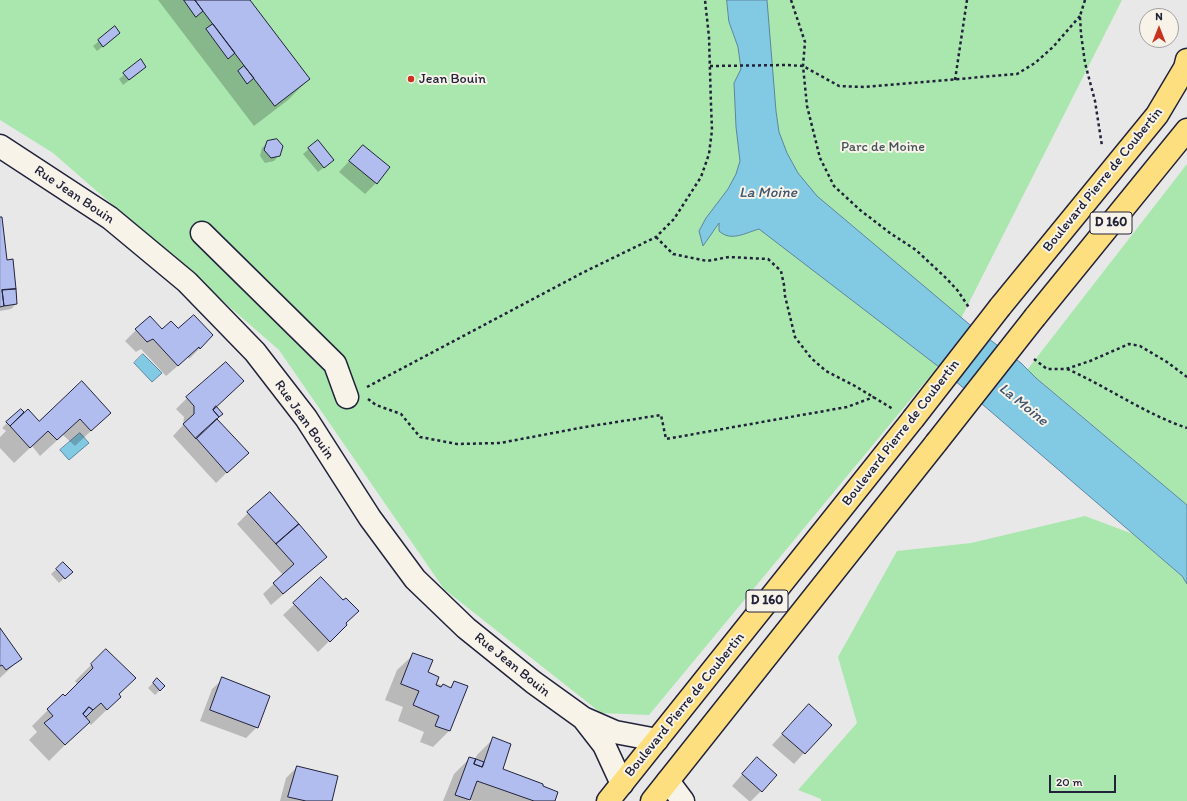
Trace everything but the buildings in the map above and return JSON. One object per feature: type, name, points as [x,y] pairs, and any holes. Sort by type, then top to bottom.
[{"type":"main road","name":"Boulevard Pierre de Coubertin","points":[[608,801],[1000,307],[1157,115],[1185,68],[1187,60]]},
{"type":"main road","name":"D 160","points":[[652,801],[1035,317],[1187,130]]},
{"type":"street","name":"Rue Jean Bouin","points":[[0,146],[110,218],[187,282],[255,352],[306,418],[370,518],[414,579],[466,628],[532,682],[583,718],[614,732],[657,740]]},
{"type":"street","points":[[202,233],[335,364],[353,394]]},
{"type":"street","name":"Rue Jean Bouin","points":[[583,718],[604,745],[622,784]]},
{"type":"street","points":[[668,781],[683,801]]},
{"type":"path","points":[[353,394],[584,272],[656,237],[674,218],[692,194],[701,177],[709,154],[712,130],[709,37],[705,0]]},
{"type":"path","points":[[791,0],[805,42],[803,66],[807,106],[820,158],[834,186],[860,210],[890,233],[916,250],[954,287],[974,315]]},
{"type":"path","points":[[955,80],[967,0]]},
{"type":"path","points":[[1085,0],[1080,16],[1085,63],[1095,101],[1102,146],[1106,152]]},
{"type":"path","points":[[710,66],[803,66],[839,86],[864,87],[1017,74],[1035,63],[1053,47],[1080,16]]},
{"type":"path","points":[[656,237],[672,254],[708,261],[729,257],[768,259],[781,271],[794,337],[811,358],[826,371],[912,419]]},
{"type":"path","points":[[1034,358],[1047,369],[1066,369],[1090,361],[1129,344],[1140,346],[1167,362],[1187,377]]},
{"type":"path","points":[[1066,369],[1085,377],[1159,417],[1187,428]]},
{"type":"path","points":[[353,394],[376,405],[401,414],[420,437],[457,444],[500,443],[661,415],[666,439],[847,407],[874,397]]},
{"type":"green space","name":"Parc de Moine","points":[[0,0],[1122,0],[935,370],[649,715],[601,713],[444,589],[279,350],[53,153],[0,120]]},
{"type":"green space","points":[[1187,164],[1187,505],[1027,370]]},
{"type":"green space","points":[[1085,516],[1133,534],[1182,576],[1187,584],[1187,801],[821,801],[821,799],[798,790],[857,723],[838,657],[897,551],[971,543]]},
{"type":"water","name":"La Moine","points":[[727,0],[767,0],[779,132],[787,153],[798,173],[817,196],[969,324],[1021,363],[1036,378],[1187,505],[1187,584],[1182,576],[939,367],[759,229],[738,236],[728,236],[719,231],[719,223],[703,246],[699,231],[706,218],[728,189],[736,174],[740,161],[736,127],[734,83],[741,69],[738,47],[729,22]]},
{"type":"water","points":[[143,354],[162,373],[152,382],[134,363]]},
{"type":"water","points":[[80,433],[89,443],[69,460],[60,450]]},
{"type":"place","name":"Jean Bouin","points":[[411,79]]}]
